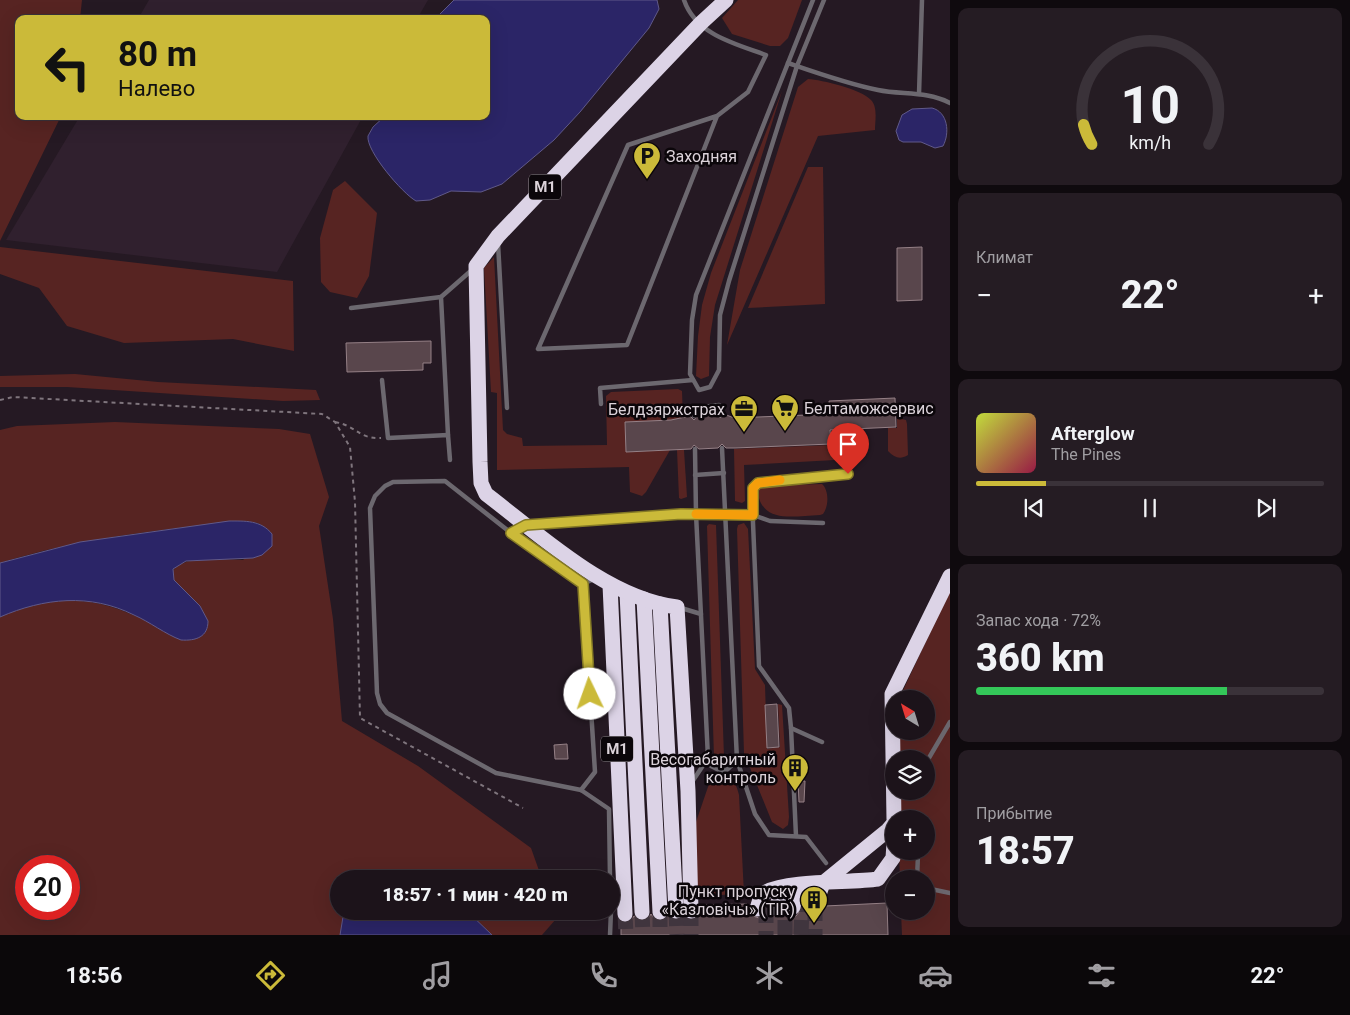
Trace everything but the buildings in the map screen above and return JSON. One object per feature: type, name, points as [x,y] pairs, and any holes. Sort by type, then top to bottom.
[{"type":"highway","name":"М1","points":[[476,266],[498,236],[726,0]]},
{"type":"highway","points":[[476,266],[482,483],[486,494],[526,525],[640,596],[688,790],[654,912]]},
{"type":"highway","points":[[894,810],[892,694],[950,576]]},
{"type":"highway","name":"М1","points":[[640,596],[654,912]]},
{"type":"highway","name":"М1","points":[[640,596],[654,912]]},
{"type":"highway","points":[[640,596],[654,912]]},
{"type":"highway","points":[[788,907],[799,886],[885,832]]},
{"type":"highway","points":[[788,907],[763,895],[799,886],[880,878],[893,860]]},
{"type":"highway","points":[[788,907],[799,886]]},
{"type":"lane","points":[[684,0],[701,24],[716,36],[766,55],[748,92],[717,116],[628,145],[538,349],[627,345],[717,116]]},
{"type":"lane","points":[[813,0],[696,295],[692,320],[690,374],[698,390],[710,387],[719,370],[720,315],[729,281],[798,66],[824,0]]},
{"type":"lane","points":[[919,94],[922,0]]},
{"type":"lane","points":[[788,63],[878,90],[919,94],[939,98],[950,104]]},
{"type":"lane","points":[[498,236],[507,408]]},
{"type":"lane","points":[[351,308],[441,297],[476,266]]},
{"type":"lane","points":[[441,297],[450,460]]},
{"type":"lane","points":[[382,380],[388,438],[448,435]]},
{"type":"lane","points":[[601,404],[600,388],[693,380]]},
{"type":"lane","points":[[694,416],[694,408],[720,405],[720,414]]},
{"type":"lane","points":[[722,448],[727,516],[737,760],[755,814],[768,835],[806,837],[826,863]]},
{"type":"lane","points":[[695,449],[696,514],[708,758],[710,766],[721,771],[728,769],[737,760]]},
{"type":"lane","points":[[695,474],[724,473]]},
{"type":"lane","points":[[796,836],[789,708],[759,666],[753,488],[758,483],[848,474]]},
{"type":"lane","points":[[583,584],[511,533],[445,481],[393,482],[375,496],[370,508],[377,693],[380,704],[387,714],[496,773],[581,790],[609,809],[610,870]]},
{"type":"lane","points":[[511,533],[526,525],[696,514],[753,515],[770,520],[823,522]]},
{"type":"lane","points":[[583,584],[596,579],[640,596],[701,614]]},
{"type":"lane","points":[[581,790],[595,772],[583,584]]},
{"type":"lane","points":[[934,750],[950,722]]},
{"type":"lane","points":[[791,728],[822,742]]},
{"type":"lane","points":[[688,790],[708,758]]},
{"type":"lane","points":[[935,890],[950,892]]},
{"type":"lane","points":[[610,935],[654,912]]},
{"type":"path","points":[[0,400],[13,396],[322,414],[336,422],[348,424],[367,439],[388,438]]},
{"type":"path","points":[[336,422],[350,447],[355,502],[360,718],[523,808]]},
{"type":"shaded area","points":[[0,0],[82,0],[80,15],[15,15],[15,120],[59,120],[0,241]]},
{"type":"shaded area","points":[[149,0],[428,0],[419,15],[140,15]]},
{"type":"shaded area","points":[[454,0],[657,0],[659,9],[649,28],[580,112],[554,140],[502,184],[481,192],[451,191],[430,200],[416,201],[402,190],[386,171],[373,151],[368,136],[373,127],[381,120],[490,120],[490,15],[439,15]]},
{"type":"shaded area","points":[[738,0],[802,0],[788,38],[780,46],[770,46],[732,34],[722,18]]},
{"type":"shaded area","points":[[808,79],[841,86],[866,96],[875,106],[875,130],[818,136],[727,345],[740,270],[798,87]]},
{"type":"shaded area","points":[[782,91],[715,305],[710,337],[709,376],[701,379],[696,376],[698,336],[702,305],[711,273]]},
{"type":"shaded area","points":[[932,108],[941,114],[946,124],[947,129],[943,146],[935,148],[921,142],[903,142],[899,140],[896,131],[902,115],[912,109]]},
{"type":"shaded area","points":[[78,120],[361,120],[277,272],[6,240]]},
{"type":"shaded area","points":[[808,167],[823,167],[825,304],[748,308]]},
{"type":"shaded area","points":[[345,181],[377,213],[369,276],[357,298],[330,292],[321,282],[320,238],[333,190]]},
{"type":"shaded area","points":[[0,247],[293,281],[294,351],[233,339],[124,343],[67,326],[39,288],[0,274]]},
{"type":"shaded area","points":[[494,257],[503,430],[507,434],[522,438],[523,446],[607,445],[606,396],[611,392],[678,389],[682,391],[683,419],[625,423],[626,452],[670,450],[642,496],[630,492],[629,467],[497,470],[497,393],[491,392],[484,268]]},
{"type":"shaded area","points":[[75,374],[158,382],[316,390],[320,400],[283,401],[67,387],[0,387],[0,376]]},
{"type":"shaded area","points":[[897,418],[906,420],[907,424],[908,455],[900,458],[895,457],[888,451],[888,428],[897,428]]},
{"type":"shaded area","points":[[115,422],[279,429],[310,434],[329,497],[319,526],[333,619],[342,721],[418,766],[531,848],[539,870],[330,870],[330,920],[342,920],[340,935],[0,935],[0,617],[41,604],[78,601],[97,603],[115,608],[154,625],[200,606],[174,580],[172,573],[176,567],[184,563],[204,559],[243,560],[272,534],[258,523],[241,521],[89,541],[30,554],[0,563],[0,430],[17,426]]},
{"type":"shaded area","points":[[864,429],[863,449],[853,459],[744,465],[745,501],[742,503],[735,501],[734,449],[832,445],[832,430]]},
{"type":"shaded area","points":[[677,450],[684,450],[687,497],[681,499],[679,498]]},
{"type":"shaded area","points":[[822,484],[826,490],[827,498],[823,514],[788,517],[770,513],[764,507],[759,498],[757,486]]},
{"type":"shaded area","points":[[229,521],[252,522],[263,526],[272,534],[272,546],[262,555],[253,558],[186,561],[173,569],[174,580],[200,606],[208,621],[206,631],[196,639],[181,640],[117,608],[101,603],[84,601],[50,602],[0,617],[0,563],[80,542]]},
{"type":"shaded area","points":[[744,523],[748,529],[755,669],[765,685],[767,749],[780,747],[778,704],[782,705],[789,817],[788,825],[783,829],[772,822],[744,753],[737,529],[738,525]]},
{"type":"shaded area","points":[[709,524],[716,525],[724,757],[722,761],[717,761],[714,758],[707,526]]},
{"type":"shaded area","points":[[950,590],[950,935],[902,935],[901,920],[935,920],[935,870],[900,870],[899,860],[935,860],[935,810],[898,810],[898,800],[935,800],[935,750],[897,750],[896,740],[935,740],[935,690],[903,690]]},
{"type":"shaded area","points":[[722,776],[734,782],[739,795],[744,894],[694,896],[696,822],[709,784]]},
{"type":"shaded area","points":[[342,920],[476,920],[492,935],[340,935]]},
{"type":"shaded area","points":[[476,920],[555,920],[542,935],[492,935]]},
{"type":"tunnel","points":[[815,906],[815,935]]},
{"type":"tunnel","points":[[785,907],[785,935]]},
{"type":"tunnel","points":[[801,935],[802,907]]},
{"type":"tunnel","points":[[766,908],[766,935]]},
{"type":"tunnel","points":[[676,911],[677,935]]},
{"type":"tunnel","points":[[691,911],[691,935]]},
{"type":"tunnel","points":[[642,912],[643,935]]},
{"type":"tunnel","points":[[660,912],[660,935]]},
{"type":"tunnel","points":[[625,914],[626,935]]},
{"type":"slow traffic","points":[[696,514],[753,515],[753,488],[758,483],[780,480]]},
{"type":"place","name":"Заходняя","points":[[647,180]]},
{"type":"place","name":"Белтаможсервис","points":[[785,432]]},
{"type":"place","name":"Белдзяржстрах","points":[[744,433]]},
{"type":"place","name":"Весогабаритный контроль","points":[[795,792]]},
{"type":"place","name":"Пункт пропуску «Казловічы» (TIR)","points":[[814,924]]},
{"type":"route","points":[[590,694],[583,584],[548,557],[511,533],[526,525],[681,514],[753,515],[753,488],[758,483],[848,474]]}]
